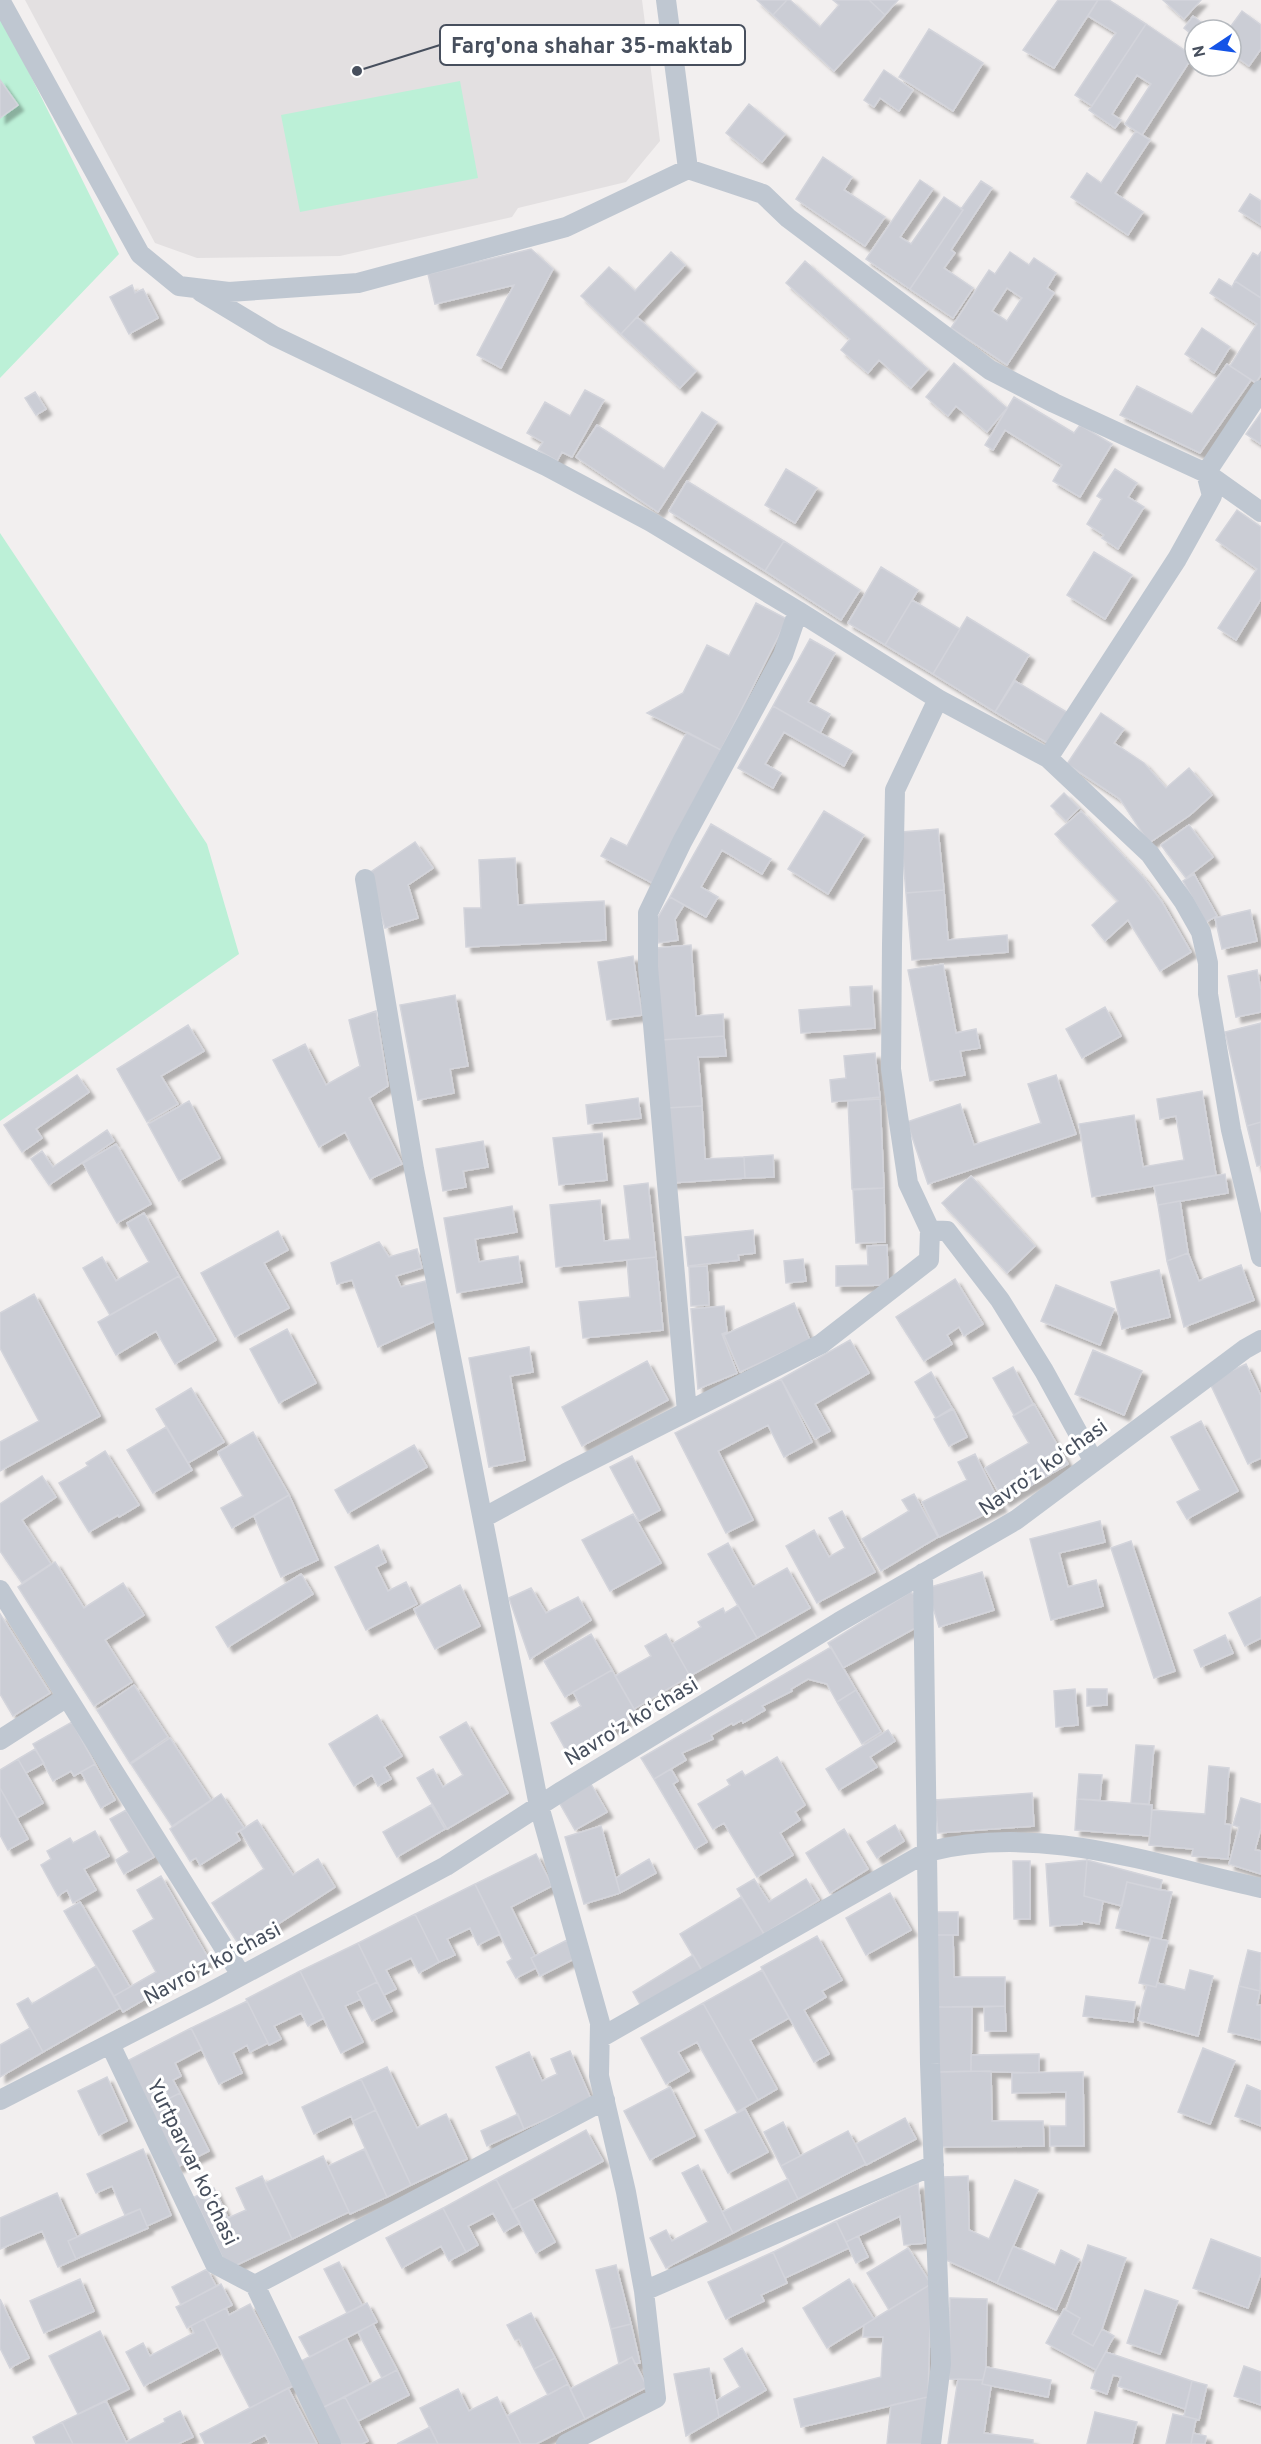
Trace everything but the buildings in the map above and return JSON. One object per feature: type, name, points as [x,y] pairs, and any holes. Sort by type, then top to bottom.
[{"type":"street","points":[[0,0],[140,254],[179,286],[229,292],[357,283],[566,227],[688,169],[763,194],[788,218],[990,370],[1054,403],[1206,473],[1261,512]]},
{"type":"street","points":[[666,0],[688,169]]},
{"type":"street","points":[[194,288],[274,336],[546,466],[651,522],[938,699],[1048,758],[1150,854],[1184,902],[1201,932],[1208,963],[1208,994],[1231,1130],[1261,1257]]},
{"type":"street","points":[[1048,758],[1178,559],[1212,496],[1206,473],[1261,390]]},
{"type":"street","points":[[687,1412],[648,967],[648,913],[682,842],[783,655],[798,611]]},
{"type":"street","points":[[483,1518],[566,1473],[821,1344],[929,1260],[930,1230],[908,1183],[891,1069],[895,790],[938,699]]},
{"type":"street","points":[[364,879],[414,1169],[539,1806],[600,2023],[599,2076],[626,2192],[644,2292],[656,2398],[566,2444]]},
{"type":"street","points":[[930,1230],[947,1231],[1000,1300],[1044,1371],[1094,1462]]},
{"type":"street","name":"Navroʻz koʻchasi","points":[[0,2100],[446,1866],[838,1622],[1016,1520],[1245,1348],[1261,1340]]},
{"type":"street","points":[[923,1573],[934,2165],[941,2364],[931,2444]]},
{"type":"street","points":[[0,1590],[241,1975]]},
{"type":"street","points":[[0,1740],[67,1697]]},
{"type":"street","points":[[600,2038],[927,1852],[949,1846],[982,1843],[1075,1845],[1261,1888]]},
{"type":"street","name":"Yurtparvar koʻchasi","points":[[110,2044],[214,2264],[255,2285]]},
{"type":"street","points":[[331,2444],[255,2285],[605,2100]]},
{"type":"street","points":[[644,2292],[934,2165]]},
{"type":"shaded area","points":[[25,0],[642,0],[660,141],[626,182],[518,208],[512,217],[340,256],[197,258],[155,243]]},
{"type":"green space","points":[[0,14],[119,254],[0,378]]},
{"type":"green space","points":[[460,81],[478,178],[300,212],[281,115]]},
{"type":"green space","points":[[0,533],[207,844],[239,954],[0,1121]]},
{"type":"place","name":"Farg'ona shahar 35-maktab","points":[[357,71]]}]
